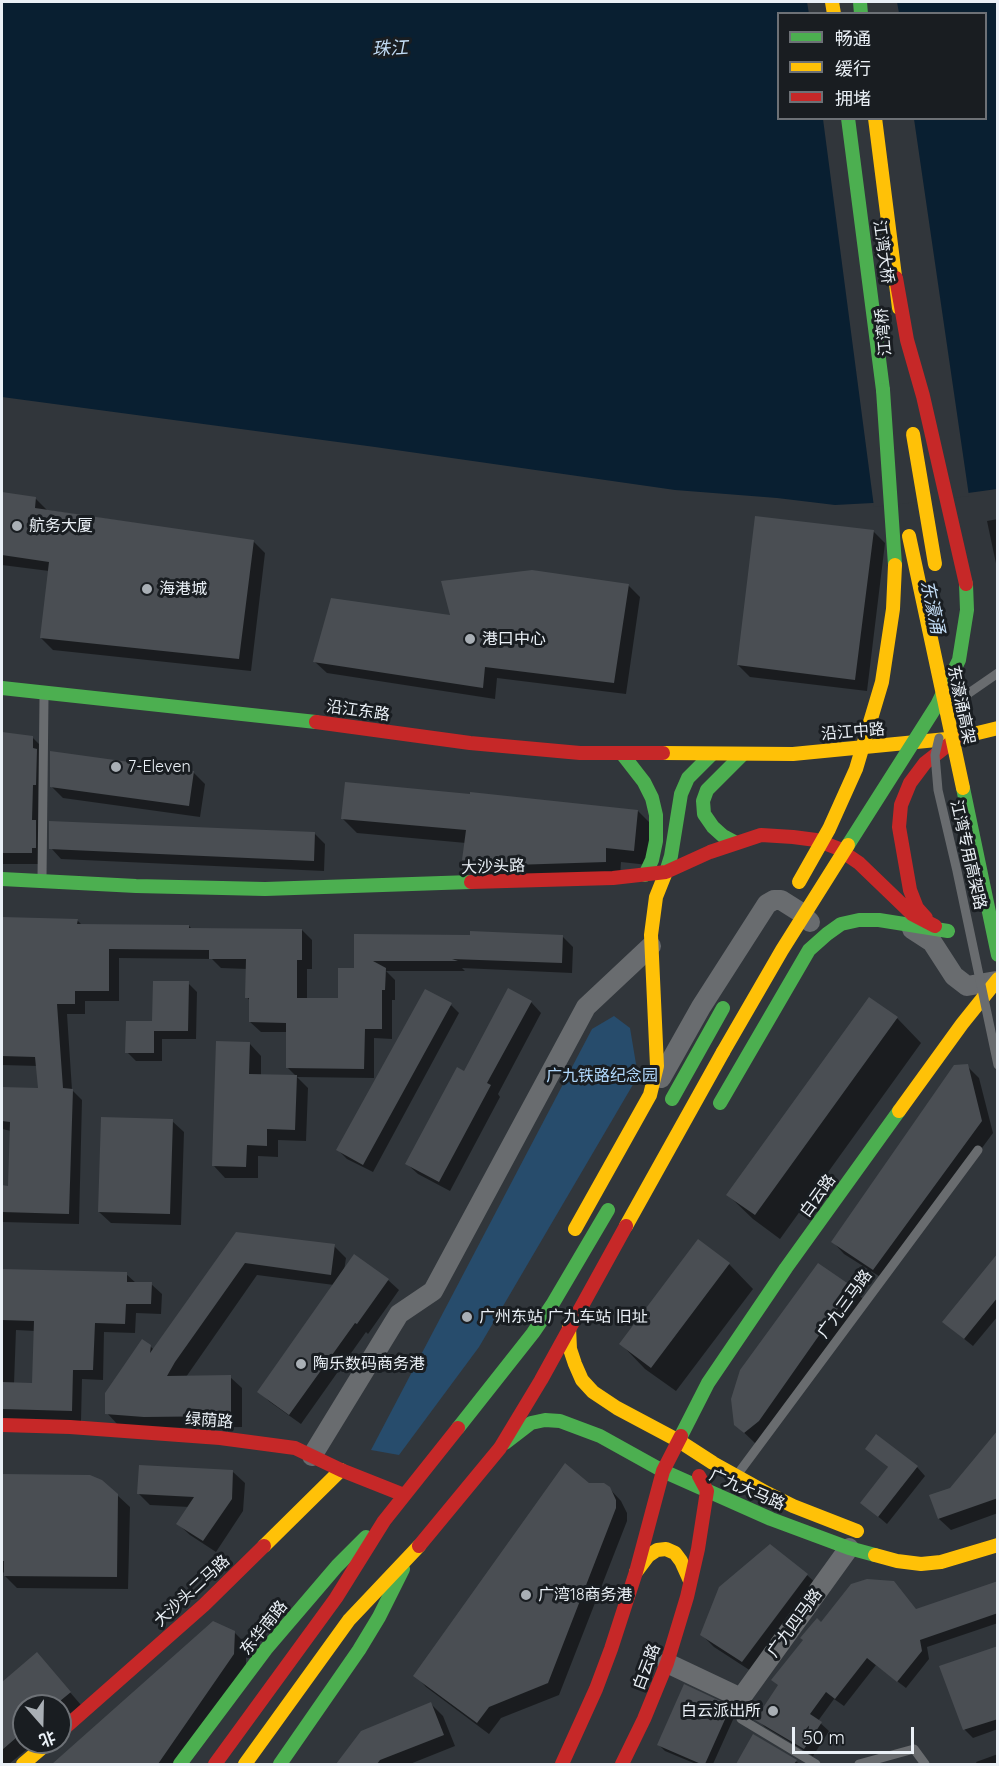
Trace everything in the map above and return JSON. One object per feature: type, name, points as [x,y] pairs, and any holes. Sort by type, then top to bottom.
[{"type":"main road","name":"江湾大桥","points":[[848,120],[883,390]]},
{"type":"main road","name":"江湾大桥","points":[[875,120],[896,278]]},
{"type":"main road","points":[[245,1764],[349,1620],[407,1561],[500,1448],[541,1380],[723,1052],[788,941],[937,705],[959,660],[968,610],[965,575],[931,429],[907,340],[896,278]]},
{"type":"main road","name":"江湾桥","points":[[896,278],[905,384]]},
{"type":"main road","points":[[782,911],[829,829],[856,769],[885,663],[893,609],[895,573],[883,390]]},
{"type":"main road","name":"东濠涌高架","points":[[883,390],[923,609],[998,955]]},
{"type":"main road","points":[[910,416],[923,503],[938,578]]},
{"type":"main road","points":[[949,632],[973,744]]},
{"type":"main road","name":"沿江东路","points":[[2,688],[288,718],[470,743],[580,753],[711,755]]},
{"type":"main road","name":"沿江中路","points":[[711,755],[793,754],[957,738],[998,729]]},
{"type":"main road","points":[[948,931],[926,918],[916,908],[910,890],[899,827],[901,806],[910,783],[925,763],[957,738]]},
{"type":"main road","points":[[623,755],[644,783],[652,798],[656,815],[656,841],[652,860],[645,874]]},
{"type":"main road","points":[[567,1243],[650,1095],[657,1066],[651,946],[656,897],[671,856],[681,794],[688,778],[711,755]]},
{"type":"main road","points":[[736,843],[723,836],[713,826],[705,814],[703,801],[707,790],[742,755]]},
{"type":"main road","name":"大沙头路","points":[[2,879],[265,889],[613,878],[666,872],[736,843],[761,836],[772,836],[816,840],[837,848],[859,863],[912,914],[948,931]]},
{"type":"main road","points":[[714,1113],[809,950],[842,924],[859,920],[879,920],[976,934],[998,930]]},
{"type":"main road","name":"白云路","points":[[562,1764],[596,1689],[636,1572],[663,1471],[708,1383],[786,1268],[962,1024],[997,980]]},
{"type":"main road","points":[[669,1104],[729,997]]},
{"type":"main road","points":[[215,1764],[336,1598],[384,1521],[502,1373],[552,1305],[615,1199]]},
{"type":"main road","name":"广九大马路","points":[[569,1327],[570,1349],[582,1380],[593,1392],[617,1408],[679,1441],[736,1477],[793,1506],[872,1537]]},
{"type":"main road","points":[[541,1380],[584,1330]]},
{"type":"main road","points":[[465,1417],[507,1343]]},
{"type":"main road","name":"广九大马路","points":[[500,1448],[531,1423],[545,1420],[560,1421],[600,1436],[663,1471],[707,1491],[771,1519],[849,1548],[897,1561],[921,1563],[941,1562],[998,1545]]},
{"type":"main road","name":"绿荫路","points":[[2,1425],[70,1427],[244,1440],[295,1448],[341,1470],[404,1495]]},
{"type":"main road","points":[[679,1441],[707,1491]]},
{"type":"main road","name":"大沙头二马路","points":[[72,1721],[204,1605],[341,1470]]},
{"type":"main road","name":"白云路","points":[[622,1764],[668,1663],[698,1550],[707,1491]]},
{"type":"main road","name":"东华南路","points":[[180,1764],[266,1649],[360,1542],[384,1521]]},
{"type":"main road","points":[[636,1572],[648,1556],[657,1550],[666,1549],[675,1553],[681,1561],[690,1581]]},
{"type":"main road","points":[[280,1764],[379,1617],[407,1561]]},
{"type":"main road","points":[[23,1764],[35,1754]]},
{"type":"street","points":[[650,1095],[701,1007],[767,904],[774,900],[781,900],[809,920],[814,937],[809,950]]},
{"type":"street","points":[[908,926],[932,942],[954,976],[967,986],[997,980]]},
{"type":"street","points":[[312,1456],[399,1314],[433,1291],[586,1007],[651,946]]},
{"type":"street","name":"广九四马路","points":[[741,1698],[849,1548]]},
{"type":"street","points":[[668,1663],[741,1698]]},
{"type":"lane","name":"江湾专用高架路","points":[[998,673],[969,693],[953,712],[940,737],[935,764],[938,790],[998,1065]]},
{"type":"lane","points":[[42,882],[44,692]]},
{"type":"lane","name":"广九三马路","points":[[736,1477],[978,1150]]},
{"type":"lane","points":[[741,1698],[741,1719],[816,1764]]},
{"type":"lane","points":[[859,1764],[914,1749],[925,1764]]},
{"type":"green space","name":"广九铁路纪念园","points":[[614,1016],[630,1028],[638,1076],[479,1347],[399,1455],[371,1450],[592,1029]]},
{"type":"water","name":"珠江","points":[[2,2],[997,2],[997,489],[910,501],[835,505],[675,490],[2,397]]},
{"type":"pier","points":[[807,2],[897,2],[899,12],[809,12]]},
{"type":"pier","points":[[823,120],[914,120],[969,496],[874,507]]},
{"type":"building","name":"海港城","points":[[2,492],[36,497],[35,508],[254,540],[239,659],[40,638],[49,562],[2,555]]},
{"type":"building","points":[[755,516],[874,530],[855,680],[737,665]]},
{"type":"building","name":"港口中心","points":[[532,570],[629,584],[614,683],[485,667],[483,688],[313,662],[331,598],[450,615],[441,581]]},
{"type":"building","points":[[2,732],[33,736],[33,748],[37,749],[32,820],[36,820],[36,848],[32,848],[32,853],[2,853]]},
{"type":"building","points":[[50,751],[194,771],[189,806],[50,787]]},
{"type":"building","points":[[345,782],[470,794],[470,792],[638,810],[634,851],[606,848],[606,862],[513,865],[462,860],[466,830],[341,819]]},
{"type":"building","points":[[49,821],[315,832],[314,861],[49,849]]},
{"type":"building","points":[[2,917],[78,919],[77,924],[302,929],[302,960],[297,960],[297,998],[338,998],[338,968],[354,968],[354,934],[470,935],[470,931],[563,935],[562,963],[452,959],[458,961],[373,961],[386,968],[385,990],[382,990],[382,1029],[365,1029],[364,1069],[286,1068],[286,1023],[249,1022],[249,998],[245,998],[246,959],[209,959],[209,950],[109,949],[109,991],[75,991],[75,1004],[57,1004],[63,1088],[73,1089],[69,1214],[2,1212],[2,1185],[8,1186],[10,1122],[2,1121],[2,1087],[38,1088],[35,1057],[2,1056]]},
{"type":"building","points":[[153,981],[189,981],[188,1031],[154,1031],[154,1053],[125,1053],[126,1021],[152,1021]]},
{"type":"building","points":[[508,988],[532,1001],[487,1083],[491,1085],[439,1182],[405,1164],[457,1067],[464,1071]]},
{"type":"building","points":[[425,989],[452,1003],[363,1165],[336,1150]]},
{"type":"building","points":[[869,997],[898,1017],[755,1215],[726,1195]]},
{"type":"building","points":[[216,1041],[250,1042],[249,1074],[297,1075],[295,1130],[267,1129],[267,1146],[247,1145],[246,1167],[212,1166]]},
{"type":"building","points":[[968,1064],[982,1121],[873,1270],[831,1242],[954,1065]]},
{"type":"building","points":[[101,1117],[173,1119],[170,1214],[98,1212]]},
{"type":"building","points":[[236,1232],[335,1244],[331,1275],[245,1263],[167,1376],[231,1375],[231,1416],[144,1417],[105,1414],[105,1393],[142,1339],[151,1345],[150,1353]]},
{"type":"building","points":[[698,1239],[730,1263],[651,1368],[619,1344]]},
{"type":"building","points":[[998,1253],[998,1297],[964,1339],[942,1322]]},
{"type":"building","points":[[354,1254],[389,1279],[289,1415],[257,1392]]},
{"type":"building","points":[[818,1263],[853,1287],[759,1421],[744,1433],[734,1425],[731,1399],[740,1370]]},
{"type":"building","points":[[2,1269],[127,1272],[127,1282],[152,1282],[151,1304],[126,1304],[125,1324],[95,1323],[93,1370],[73,1370],[72,1411],[2,1409],[2,1382],[32,1383],[34,1321],[2,1320]]},
{"type":"building","points":[[998,1430],[998,1498],[938,1519],[929,1495],[950,1488]]},
{"type":"building","points":[[876,1434],[918,1466],[878,1517],[860,1503],[888,1467],[865,1449]]},
{"type":"building","name":"广湾18商务港","points":[[565,1463],[589,1483],[604,1483],[610,1487],[616,1500],[616,1508],[548,1683],[489,1707],[477,1723],[413,1676]]},
{"type":"building","points":[[139,1465],[233,1470],[232,1499],[203,1541],[176,1524],[194,1497],[137,1494]]},
{"type":"building","points":[[2,1474],[90,1475],[102,1480],[118,1494],[117,1577],[4,1576]]},
{"type":"building","points":[[770,1544],[808,1574],[742,1662],[700,1635],[719,1587]]},
{"type":"building","points":[[867,1579],[894,1581],[916,1609],[998,1581],[998,1613],[920,1640],[922,1651],[897,1682],[867,1658],[835,1699],[826,1692],[810,1714],[822,1722],[804,1749],[755,1720],[778,1685],[771,1680],[803,1640],[800,1638],[817,1618],[821,1622],[851,1584]]},
{"type":"building","points":[[213,1621],[235,1631],[234,1654],[158,1764],[52,1764],[63,1754],[72,1754],[72,1746]]},
{"type":"building","points":[[998,1646],[998,1719],[963,1730],[939,1666]]},
{"type":"building","points":[[37,1652],[71,1692],[69,1694],[12,1694],[12,1741],[2,1750],[2,1682]]},
{"type":"building","points":[[684,1684],[731,1706],[705,1764],[657,1745]]},
{"type":"building","points":[[431,1702],[444,1735],[380,1760],[377,1764],[336,1764],[361,1731]]},
{"type":"building","points":[[753,1734],[797,1760],[794,1764],[736,1764]]},
{"type":"traffic: fast","points":[[860,2],[861,12]]},
{"type":"traffic: fast","points":[[848,120],[883,390]]},
{"type":"traffic: fast","points":[[883,390],[895,565]]},
{"type":"traffic: fast","points":[[848,845],[937,705],[959,660],[967,610],[966,584]]},
{"type":"traffic: fast","points":[[2,688],[316,722]]},
{"type":"traffic: fast","points":[[623,755],[644,782],[652,798],[656,815],[656,841],[652,860],[645,875]]},
{"type":"traffic: fast","points":[[666,872],[671,856],[681,794],[688,778],[711,755]]},
{"type":"traffic: fast","points":[[736,843],[713,827],[704,814],[703,801],[707,790],[742,755]]},
{"type":"traffic: fast","points":[[963,788],[998,955]]},
{"type":"traffic: fast","points":[[2,879],[136,886],[265,889],[471,882]]},
{"type":"traffic: fast","points":[[720,1103],[809,950],[827,934],[841,924],[859,920],[879,920],[948,931]]},
{"type":"traffic: fast","points":[[672,1099],[723,1008]]},
{"type":"traffic: fast","points":[[681,1436],[708,1383],[786,1268],[899,1111]]},
{"type":"traffic: fast","points":[[458,1428],[533,1333],[608,1210]]},
{"type":"traffic: fast","points":[[505,1443],[531,1423],[545,1420],[560,1421],[600,1436],[663,1471],[771,1519],[849,1548],[875,1555]]},
{"type":"traffic: fast","points":[[180,1764],[266,1649],[337,1566],[366,1537]]},
{"type":"traffic: fast","points":[[280,1764],[359,1650],[379,1617],[403,1569]]},
{"type":"traffic: slow","points":[[832,2],[834,12]]},
{"type":"traffic: slow","points":[[875,120],[899,308]]},
{"type":"traffic: slow","points":[[913,434],[935,564]]},
{"type":"traffic: slow","points":[[909,536],[963,788]]},
{"type":"traffic: slow","points":[[799,882],[829,829],[856,769],[882,682],[893,609],[895,565]]},
{"type":"traffic: slow","points":[[663,753],[793,754],[957,738],[998,728]]},
{"type":"traffic: slow","points":[[723,1052],[782,950],[848,845]]},
{"type":"traffic: slow","points":[[575,1229],[650,1095],[657,1066],[651,935],[656,897],[666,872]]},
{"type":"traffic: slow","points":[[899,1111],[962,1024],[998,979]]},
{"type":"traffic: slow","points":[[626,1226],[723,1052]]},
{"type":"traffic: slow","points":[[569,1327],[570,1349],[575,1364],[582,1380],[593,1392],[767,1493],[793,1506],[857,1531]]},
{"type":"traffic: slow","points":[[264,1546],[341,1470]]},
{"type":"traffic: slow","points":[[875,1555],[921,1564],[941,1562],[998,1545]]},
{"type":"traffic: slow","points":[[245,1764],[349,1620],[419,1546]]},
{"type":"traffic: slow","points":[[636,1572],[648,1556],[657,1550],[666,1549],[675,1553],[690,1581]]},
{"type":"traffic: slow","points":[[23,1764],[35,1754]]},
{"type":"traffic: jam","points":[[896,278],[907,340],[923,396],[966,584]]},
{"type":"traffic: jam","points":[[316,722],[470,743],[580,753],[663,753]]},
{"type":"traffic: jam","points":[[926,918],[917,908],[910,890],[899,827],[901,805],[910,783],[925,763],[957,738]]},
{"type":"traffic: jam","points":[[471,882],[613,878],[666,872],[710,852],[761,835],[793,837],[816,840],[837,848],[859,863],[912,914],[935,926]]},
{"type":"traffic: jam","points":[[419,1546],[500,1448],[541,1380],[626,1226]]},
{"type":"traffic: jam","points":[[2,1425],[70,1427],[220,1438],[295,1448],[341,1470],[404,1495]]},
{"type":"traffic: jam","points":[[215,1764],[336,1598],[384,1521],[458,1428]]},
{"type":"traffic: jam","points":[[562,1764],[596,1689],[611,1649],[636,1572],[663,1471],[681,1436]]},
{"type":"traffic: jam","points":[[622,1764],[667,1663],[687,1597],[698,1549],[707,1491],[699,1476]]},
{"type":"traffic: jam","points":[[72,1721],[204,1605],[264,1546]]},
{"type":"place","name":"航务大厦","points":[[17,526]]},
{"type":"place","name":"海港城","points":[[147,589]]},
{"type":"place","name":"港口中心","points":[[470,639]]},
{"type":"place","name":"7-Eleven","points":[[116,767]]},
{"type":"place","name":"广州东站 广九车站 旧址","points":[[467,1317]]},
{"type":"place","name":"陶乐数码商务港","points":[[301,1364]]},
{"type":"place","name":"广湾18商务港","points":[[526,1595]]},
{"type":"place","name":"白云派出所","points":[[773,1711]]},
{"type":"water label","name":"东濠涌","points":[[932,607]]}]
